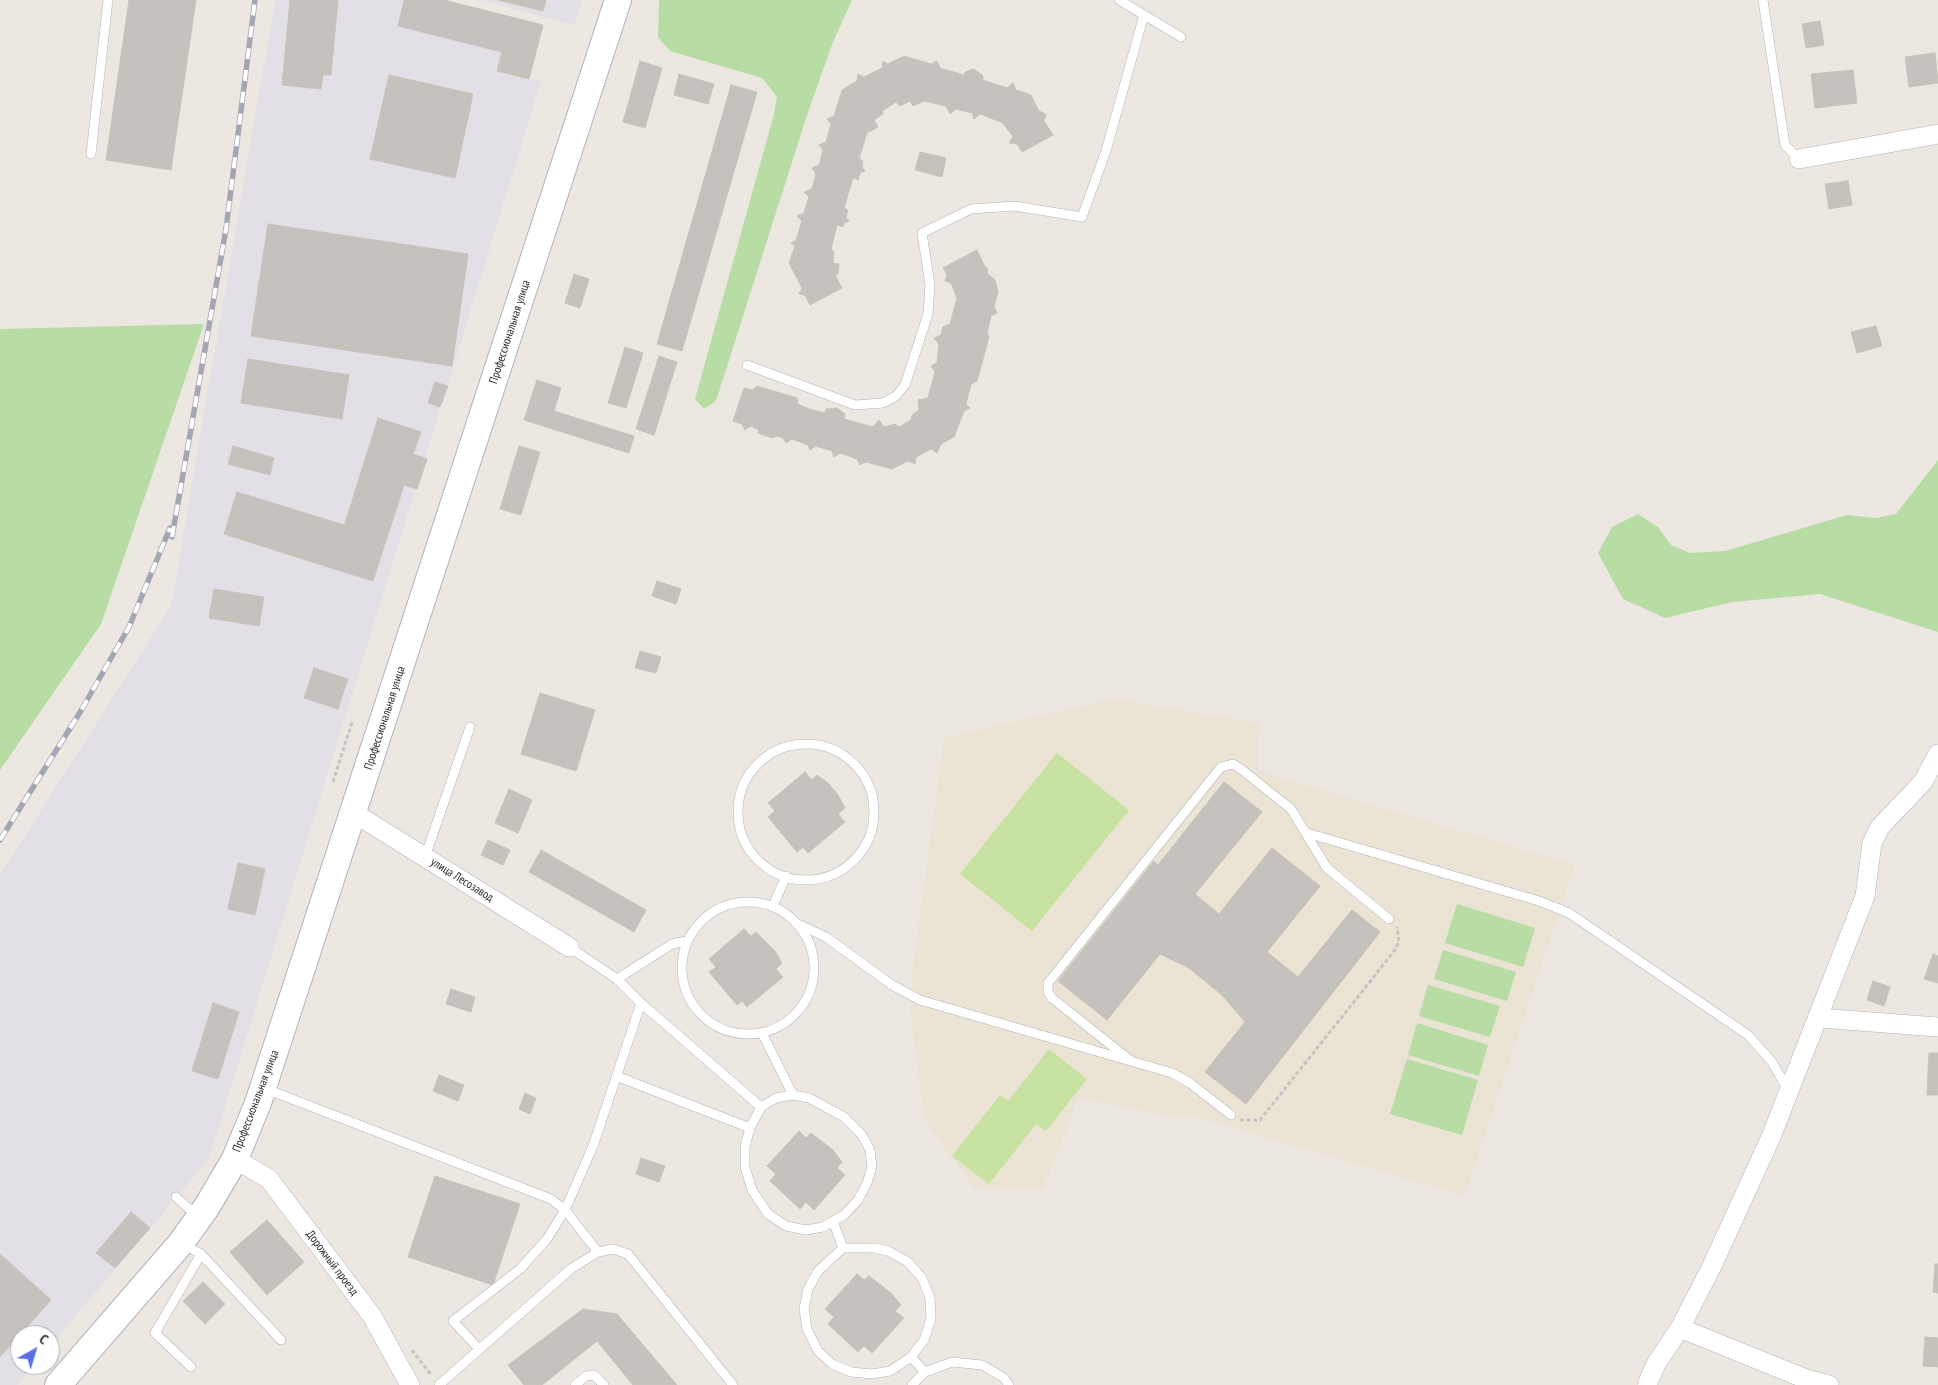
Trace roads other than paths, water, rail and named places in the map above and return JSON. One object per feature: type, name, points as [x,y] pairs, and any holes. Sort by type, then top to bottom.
[{"type":"main road","name":"Профессиональная улица","points":[[58,1385],[191,1248],[199,1218],[235,1159],[263,1088],[354,813],[618,0]]},
{"type":"street","points":[[1799,159],[1938,134]]},
{"type":"street","points":[[1647,1385],[1656,1364],[1680,1328],[1738,1210],[1789,1092],[1865,896],[1872,844],[1880,827],[1923,782],[1938,754]]},
{"type":"street","name":"улица Лесозавод","points":[[354,813],[569,947]]},
{"type":"street","points":[[1819,1018],[1938,1027]]},
{"type":"street","name":"Дорожный проезд","points":[[235,1159],[268,1179],[372,1316],[410,1385]]},
{"type":"street","points":[[1680,1328],[1806,1378],[1829,1385]]},
{"type":"lane","points":[[91,154],[108,0]]},
{"type":"lane","points":[[1119,0],[1181,37]]},
{"type":"lane","points":[[1763,0],[1785,145],[1799,159]]},
{"type":"lane","points":[[747,365],[855,405],[883,403],[896,396],[905,385],[928,314],[930,285],[922,233],[971,209],[1015,206],[1082,217],[1106,150],[1144,14]]},
{"type":"lane","points":[[425,857],[470,728]]},
{"type":"lane","points":[[817,744],[846,756],[867,778],[874,800],[874,825],[870,837],[858,858],[830,876],[801,880],[786,876],[775,873],[762,865],[747,846],[738,820],[742,787],[756,764],[783,747],[817,744]]},
{"type":"lane","points":[[1131,1061],[1052,998],[1047,988],[1050,979],[1221,767],[1233,764],[1291,809],[1333,874],[1389,919]]},
{"type":"lane","points":[[1307,833],[1539,901],[1569,914],[1748,1035],[1772,1062],[1789,1092]]},
{"type":"lane","points":[[773,906],[786,876]]},
{"type":"lane","points":[[798,924],[812,948],[815,970],[810,993],[795,1016],[775,1030],[752,1035],[729,1032],[703,1018],[685,992],[681,966],[687,941],[699,922],[727,904],[748,901],[773,906],[798,924],[826,937],[892,985],[920,1000],[1131,1061],[1181,1078],[1230,1115]]},
{"type":"lane","points":[[617,979],[672,944],[687,941]]},
{"type":"lane","points":[[569,947],[617,979],[641,1003],[761,1107]]},
{"type":"lane","points":[[479,1350],[453,1321],[520,1269],[546,1239],[564,1210],[593,1146],[641,1003]]},
{"type":"lane","points":[[762,1033],[793,1095]]},
{"type":"lane","points":[[616,1076],[750,1128]]},
{"type":"lane","points":[[263,1088],[551,1199],[564,1210],[598,1252]]},
{"type":"lane","points":[[793,1095],[809,1098],[844,1117],[862,1135],[870,1150],[872,1167],[867,1183],[858,1200],[844,1215],[823,1227],[806,1230],[786,1226],[768,1214],[752,1190],[745,1167],[745,1146],[750,1128],[761,1107],[776,1098],[793,1095]]},
{"type":"lane","points":[[176,1198],[199,1218]]},
{"type":"lane","points":[[833,1221],[843,1248]]},
{"type":"lane","points":[[191,1367],[155,1333],[191,1248],[281,1340]]},
{"type":"lane","points":[[843,1248],[888,1250],[908,1262],[922,1278],[930,1298],[931,1319],[924,1340],[911,1357],[890,1371],[872,1374],[850,1372],[832,1364],[818,1351],[807,1329],[804,1309],[808,1289],[818,1271],[843,1248]]},
{"type":"lane","points":[[439,1385],[572,1268],[598,1252],[613,1249],[628,1254],[733,1385]]},
{"type":"lane","points":[[911,1357],[925,1372]]},
{"type":"lane","points":[[912,1385],[925,1372],[952,1362],[982,1365],[1004,1378],[1010,1385]]},
{"type":"lane","points":[[576,1385],[586,1376],[594,1375],[604,1385]]},
{"type":"railway","points":[[172,537],[226,229],[255,0]]},
{"type":"railway","points":[[0,840],[79,714],[129,627],[170,528]]}]
